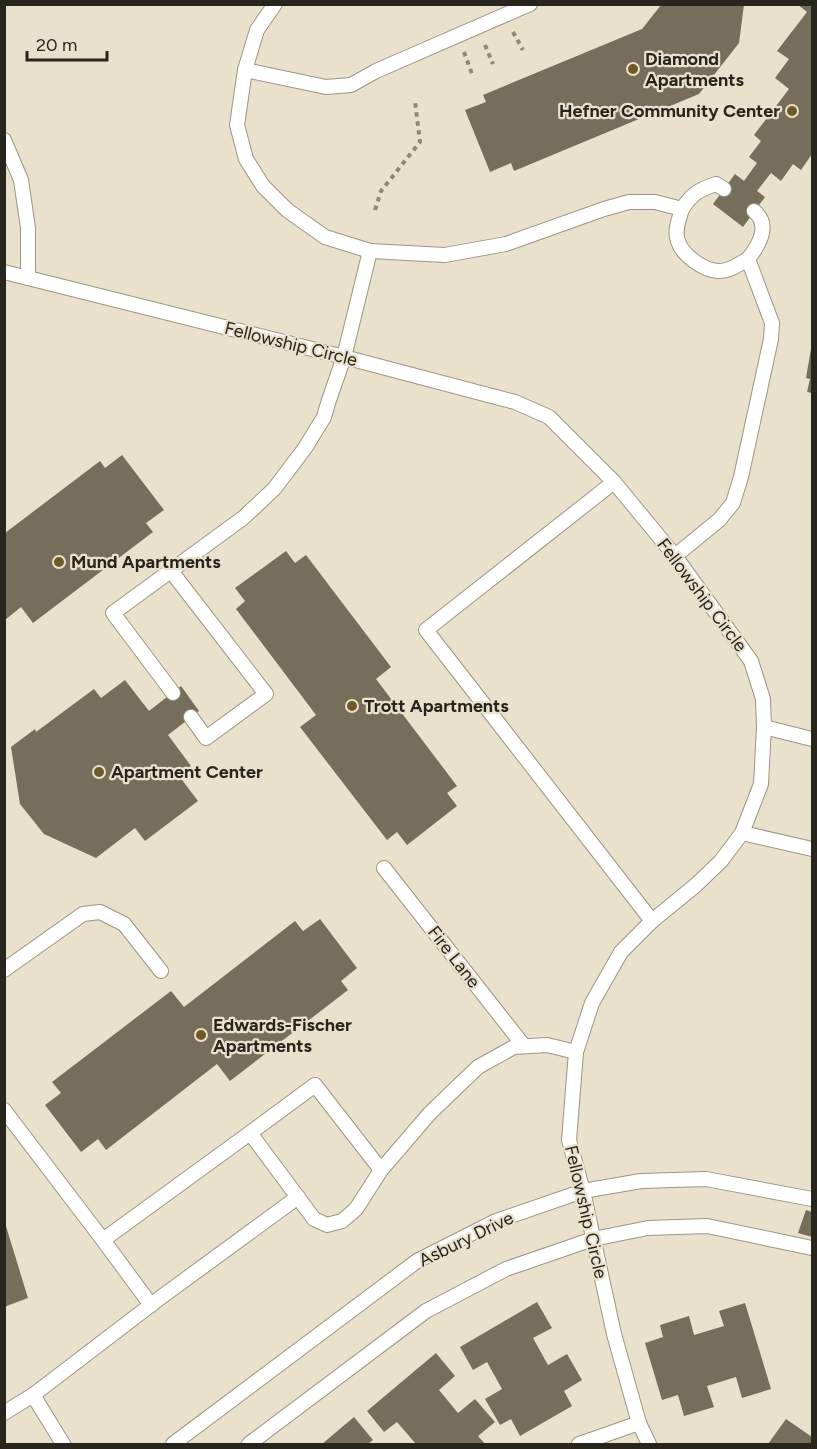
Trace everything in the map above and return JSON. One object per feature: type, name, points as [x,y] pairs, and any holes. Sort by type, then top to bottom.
[{"type":"lane","points":[[275,4],[257,30],[245,70],[237,125],[246,159],[263,186],[287,210],[325,237],[370,251],[445,255],[506,244],[629,202],[655,202],[682,209]]},
{"type":"lane","points":[[245,70],[326,87],[351,85],[376,71],[530,4]]},
{"type":"lane","points":[[4,140],[7,155],[21,180],[23,190],[28,228],[28,278]]},
{"type":"lane","points":[[724,189],[716,184],[700,189],[690,197],[682,209],[677,224],[677,240],[694,262],[718,271],[734,268],[748,259],[756,249],[763,227],[761,216],[754,211]]},
{"type":"lane","points":[[173,693],[113,613],[243,518],[274,489],[305,448],[324,417],[344,357],[370,251]]},
{"type":"lane","points":[[675,556],[719,520],[733,503],[741,477],[771,339],[772,323],[748,259]]},
{"type":"lane","name":"Fellowship Circle","points":[[4,272],[515,402],[549,417],[614,482],[675,556],[752,661],[763,699],[761,784],[742,833],[721,861],[652,921],[621,952],[592,1003],[576,1052],[569,1140],[614,1334],[639,1423],[649,1444]]},
{"type":"lane","points":[[614,482],[426,630],[652,921]]},
{"type":"lane","points":[[171,571],[266,694],[206,738],[191,717]]},
{"type":"lane","points":[[764,727],[813,739]]},
{"type":"lane","points":[[742,833],[813,849]]},
{"type":"lane","name":"Fire Lane","points":[[384,868],[524,1046]]},
{"type":"lane","points":[[4,970],[83,914],[100,912],[124,924],[161,971]]},
{"type":"lane","points":[[250,1133],[314,1219],[327,1225],[342,1221],[356,1209],[381,1170],[430,1113],[478,1066],[514,1047],[547,1045],[576,1052]]},
{"type":"lane","points":[[103,1240],[315,1085],[381,1170]]},
{"type":"lane","points":[[4,1110],[151,1305]]},
{"type":"lane","name":"Asbury Drive","points":[[172,1444],[417,1261],[496,1221],[582,1191],[641,1181],[706,1179],[813,1199]]},
{"type":"lane","points":[[4,1413],[33,1395],[298,1197]]},
{"type":"lane","points":[[249,1444],[426,1311],[506,1269],[593,1239],[648,1228],[707,1226],[813,1248]]},
{"type":"lane","points":[[33,1395],[63,1444]]},
{"type":"lane","points":[[579,1444],[639,1423]]},
{"type":"path","points":[[512,31],[523,50]]},
{"type":"path","points":[[375,210],[381,191],[420,141],[415,101]]},
{"type":"building","name":"Hefner Community Center","points":[[797,4],[812,4],[812,154],[801,170],[793,164],[781,181],[771,173],[757,191],[765,197],[743,227],[713,204],[735,174],[744,181],[757,163],[749,157],[761,141],[754,135],[789,89],[775,78],[789,59],[777,51],[807,12]]},
{"type":"building","name":"Diamond Apartments","points":[[661,5],[744,5],[739,43],[699,94],[514,171],[511,163],[490,172],[465,110],[486,102],[483,95],[642,29]]},
{"type":"building","points":[[811,349],[812,393],[807,392],[810,379],[806,378]]},
{"type":"building","name":"Mund Apartments","points":[[122,455],[164,510],[146,523],[153,532],[33,623],[21,607],[5,620],[5,533],[100,461],[105,468]]},
{"type":"building","name":"Trott Apartments","points":[[286,551],[295,563],[306,555],[391,667],[376,679],[457,786],[447,793],[457,806],[407,845],[397,832],[387,840],[300,727],[316,715],[236,609],[245,601],[235,588]]},
{"type":"building","name":"Apartment Center","points":[[125,680],[149,711],[181,686],[199,711],[168,735],[191,766],[179,776],[198,801],[145,841],[135,828],[96,858],[44,834],[20,804],[11,747],[35,729],[36,732],[94,689],[101,698]]},
{"type":"building","name":"Edwards-Fischer Apartments","points":[[320,919],[357,968],[341,981],[348,990],[230,1081],[217,1064],[106,1150],[98,1139],[81,1152],[45,1105],[61,1093],[52,1082],[171,991],[184,1007],[295,921],[303,931]]},
{"type":"building","points":[[806,1210],[812,1212],[812,1237],[798,1233]]},
{"type":"building","points":[[4,1224],[28,1298],[4,1307]]},
{"type":"building","points":[[537,1302],[552,1328],[533,1338],[548,1365],[567,1354],[582,1380],[564,1391],[572,1406],[520,1436],[511,1419],[500,1425],[485,1399],[502,1389],[487,1362],[473,1370],[460,1347]]},
{"type":"building","points":[[745,1303],[771,1389],[742,1398],[736,1377],[707,1386],[714,1407],[684,1416],[678,1395],[662,1400],[645,1343],[663,1337],[660,1325],[689,1316],[694,1335],[724,1326],[719,1311]]},
{"type":"building","points":[[436,1353],[455,1376],[439,1390],[458,1413],[475,1399],[495,1422],[478,1436],[485,1444],[416,1444],[397,1422],[384,1432],[367,1411]]},
{"type":"building","points":[[354,1417],[373,1440],[368,1444],[322,1444]]},
{"type":"building","points":[[786,1419],[812,1437],[812,1444],[768,1444]]},
{"type":"place","name":"Diamond Apartments","points":[[633,69]]},
{"type":"place","name":"Hefner Community Center","points":[[792,111]]},
{"type":"place","name":"Mund Apartments","points":[[59,562]]},
{"type":"place","name":"Trott Apartments","points":[[352,706]]},
{"type":"place","name":"Apartment Center","points":[[99,772]]},
{"type":"place","name":"Edwards-Fischer Apartments","points":[[201,1035]]}]
